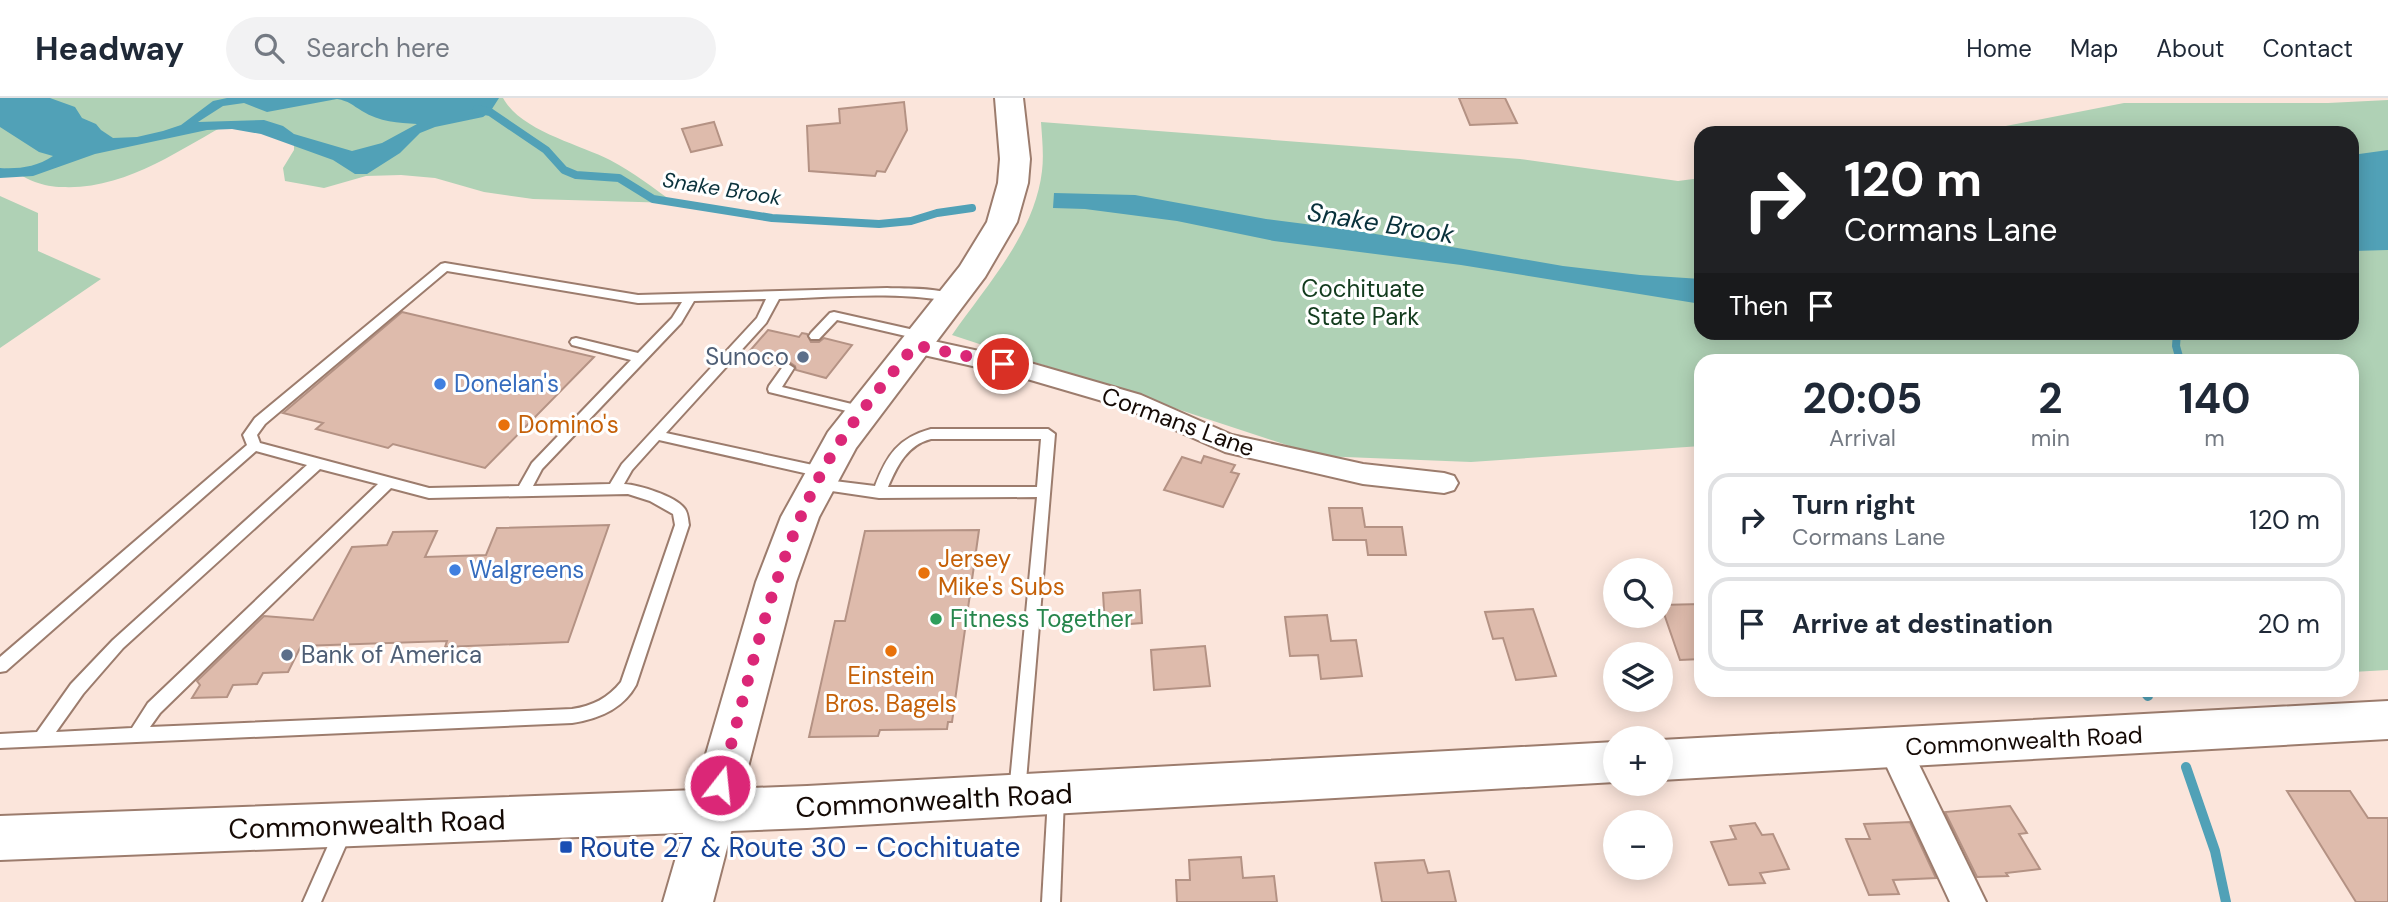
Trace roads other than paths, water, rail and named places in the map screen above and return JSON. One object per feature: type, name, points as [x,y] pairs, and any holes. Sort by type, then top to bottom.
[{"type":"main road","points":[[688,902],[783,560],[819,478],[863,411],[953,298],[990,245],[1010,196],[1015,159],[1009,98]]},
{"type":"main road","name":"Commonwealth Road","points":[[1673,759],[2388,720]]},
{"type":"main road","name":"Commonwealth Road","points":[[0,838],[714,810],[1603,763]]},
{"type":"street","name":"Cormans Lane","points":[[919,340],[1132,401],[1225,443],[1363,474],[1444,483]]},
{"type":"street","points":[[1895,748],[1968,902]]},
{"type":"lane","points":[[254,446],[250,435],[260,421],[445,267],[624,298],[907,292],[953,298]]},
{"type":"lane","points":[[614,489],[621,474],[762,320],[774,296]]},
{"type":"lane","points":[[523,491],[537,466],[677,320],[690,298]]},
{"type":"lane","points":[[815,336],[834,316],[919,340]]},
{"type":"lane","points":[[576,342],[640,358]]},
{"type":"lane","points":[[788,368],[774,389],[863,411]]},
{"type":"lane","points":[[879,493],[892,463],[913,439],[931,434],[1048,434],[1044,492],[1037,794],[1051,902]]},
{"type":"lane","points":[[657,435],[774,463],[879,493],[1044,492]]},
{"type":"lane","points":[[0,741],[572,716],[598,711],[610,705],[628,685],[683,518],[680,512],[660,498],[638,491],[614,489],[429,493],[387,484],[254,446]]},
{"type":"lane","points":[[0,666],[254,446]]},
{"type":"lane","points":[[42,739],[77,690],[118,645],[317,464]]},
{"type":"lane","points":[[137,734],[154,708],[387,484]]},
{"type":"lane","points":[[312,902],[346,824]]},
{"type":"water","points":[[0,98],[50,98],[75,107],[82,118],[96,124],[113,138],[137,137],[181,125],[213,101],[227,98],[499,98],[490,112],[483,117],[435,127],[420,133],[400,153],[367,174],[355,174],[333,160],[261,134],[232,129],[207,130],[95,154],[33,176],[0,178],[0,168],[28,166],[53,156],[39,152],[0,127]],"holes":[[[337,99],[382,120],[417,124],[382,143],[352,151],[294,134],[283,126],[264,120],[198,122],[223,106],[244,103],[267,112]]]},
{"type":"water","points":[[2388,150],[2388,250],[2359,251],[2359,154]]},
{"type":"water","points":[[1054,193],[1135,195],[1266,219],[1352,230],[1563,266],[1694,279],[1694,303],[1461,265],[1274,241],[1177,221],[1085,209],[1053,208]]},
{"type":"waterway","name":"Snake Brook","points":[[477,109],[490,112],[546,150],[564,170],[576,175],[619,178],[653,199],[772,218],[879,224],[911,221],[937,213],[972,208]]},
{"type":"waterway","points":[[2176,340],[2178,354]]},
{"type":"waterway","points":[[2186,767],[2215,851],[2226,902]]},
{"type":"place","name":"Sunoco","points":[[803,357]]},
{"type":"place","name":"Donelan's","points":[[440,384]]},
{"type":"place","name":"Domino's","points":[[504,425]]},
{"type":"place","name":"Walgreens","points":[[455,570]]},
{"type":"place","name":"Jersey Mike's Subs","points":[[924,573]]},
{"type":"place","name":"Fitness Together","points":[[936,619]]},
{"type":"place","name":"Einstein Bros. Bagels","points":[[891,651]]},
{"type":"place","name":"Bank of America","points":[[287,655]]},
{"type":"place","name":"Route 27 & Route 30 - Cochituate","points":[[566,847]]},
{"type":"park label","name":"Cochituate State Park","points":[[1363,303]]}]
